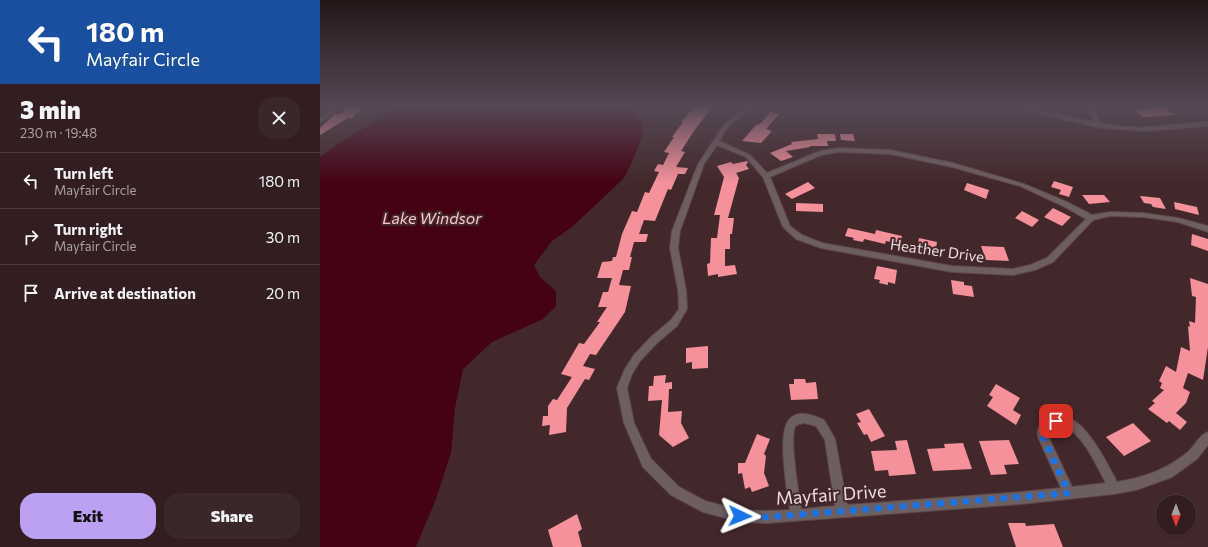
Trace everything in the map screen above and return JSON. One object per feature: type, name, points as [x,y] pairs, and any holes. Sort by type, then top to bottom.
[{"type":"street","name":"Mayfair Drive","points":[[723,132],[701,164],[676,231],[674,248],[682,290],[683,309],[674,323],[654,340],[637,358],[628,372],[622,388],[630,423],[647,462],[674,491],[703,506],[740,516],[767,517],[1069,493],[1136,484],[1168,473],[1193,455],[1208,437]]},
{"type":"street","name":"Heather Drive","points":[[716,142],[748,156],[766,176],[788,227],[799,237],[821,245],[952,269],[1013,272],[1032,268],[1050,260],[1091,218]]},
{"type":"street","points":[[766,176],[820,154],[839,150],[890,152],[953,164],[1022,185],[1065,204],[1091,218],[1110,214],[1143,215],[1178,220],[1208,229]]},
{"type":"street","points":[[796,514],[788,442],[790,426],[795,421],[804,418],[820,423],[830,439],[842,511]]},
{"type":"street","points":[[1069,493],[1043,437],[1042,430],[1047,425],[1056,421],[1070,423],[1082,433],[1114,488]]},
{"type":"water","name":"Lake Windsor","points":[[358,132],[642,132],[632,162],[624,178],[572,227],[552,241],[534,265],[540,277],[556,291],[556,306],[543,319],[492,342],[463,369],[455,408],[451,453],[436,499],[416,547],[320,547],[320,157]]},
{"type":"building","points":[[676,132],[694,132],[681,151],[685,152],[676,167],[688,168],[685,174],[678,174],[671,190],[668,189],[655,221],[644,220],[639,234],[648,234],[646,242],[634,242],[630,257],[632,257],[629,270],[623,270],[619,285],[631,286],[625,312],[596,355],[590,354],[583,366],[595,369],[589,380],[585,379],[567,408],[566,432],[549,435],[550,425],[542,426],[543,416],[548,416],[548,406],[553,399],[557,400],[572,377],[561,374],[579,343],[584,344],[600,322],[597,322],[607,307],[598,307],[603,292],[608,292],[612,278],[597,278],[602,262],[612,261],[613,257],[616,257],[622,234],[632,211],[637,212],[645,192],[649,193],[659,172],[654,171],[658,164],[663,165],[669,153],[664,152],[674,137],[672,137]]},
{"type":"building","points":[[750,132],[772,132],[761,143],[742,141]]},
{"type":"building","points":[[817,134],[835,134],[836,141],[827,141],[828,146],[810,146],[786,151],[793,157],[781,161],[770,153],[792,144],[791,142],[818,139]]},
{"type":"building","points":[[840,134],[853,134],[855,141],[841,140]]},
{"type":"building","points":[[731,162],[733,164],[748,162],[746,165],[749,169],[736,173],[739,178],[728,218],[734,218],[732,234],[730,234],[730,249],[725,249],[725,266],[735,265],[737,274],[718,277],[718,274],[708,276],[707,264],[710,263],[711,238],[717,238],[720,215],[714,215],[724,177],[717,166]]},
{"type":"building","points":[[1054,181],[1073,187],[1069,197],[1059,194],[1061,190],[1051,187]]},
{"type":"building","points":[[808,182],[815,188],[792,199],[785,194]]},
{"type":"building","points":[[967,183],[989,190],[986,199],[964,190]]},
{"type":"building","points":[[1082,195],[1104,195],[1110,202],[1089,204]]},
{"type":"building","points":[[1140,196],[1160,198],[1166,209],[1153,207],[1151,204],[1144,203]]},
{"type":"building","points":[[1174,202],[1197,207],[1199,215],[1175,209]]},
{"type":"building","points":[[796,203],[823,204],[823,212],[796,211]]},
{"type":"building","points":[[1053,208],[1071,217],[1062,226],[1044,217]]},
{"type":"building","points":[[1022,211],[1039,220],[1032,227],[1015,218]]},
{"type":"building","points":[[848,228],[875,234],[876,230],[902,236],[901,244],[886,241],[885,244],[864,239],[863,242],[853,240],[854,238],[845,236]]},
{"type":"building","points":[[1192,234],[1208,239],[1208,251],[1191,245]]},
{"type":"building","points":[[919,238],[937,242],[935,256],[916,254]]},
{"type":"building","points":[[981,246],[1004,247],[1009,261],[986,260]]},
{"type":"building","points":[[877,266],[897,270],[895,284],[888,282],[888,285],[879,283],[880,280],[874,279]]},
{"type":"building","points":[[1190,278],[1208,284],[1208,347],[1203,380],[1188,373],[1183,388],[1190,392],[1186,403],[1176,413],[1187,422],[1180,430],[1169,421],[1167,423],[1148,409],[1155,403],[1152,401],[1164,390],[1160,388],[1162,383],[1159,381],[1166,366],[1176,372],[1181,347],[1190,351],[1188,326],[1190,327],[1189,321],[1195,323],[1196,297],[1192,296]]},
{"type":"building","points":[[951,280],[964,282],[964,285],[972,286],[974,297],[953,294]]},
{"type":"building","points":[[708,346],[708,368],[692,369],[692,362],[686,363],[686,348]]},
{"type":"building","points":[[666,375],[665,383],[672,382],[672,389],[669,389],[668,412],[682,411],[681,423],[689,438],[673,447],[659,435],[662,400],[648,401],[649,386],[653,386],[654,376]]},
{"type":"building","points":[[794,379],[805,379],[806,383],[816,382],[818,399],[791,400],[789,384],[794,384]]},
{"type":"building","points":[[996,384],[1020,398],[1013,410],[1021,415],[1016,425],[987,406],[993,397],[989,395]]},
{"type":"building","points":[[869,409],[885,436],[871,442],[867,434],[864,435],[857,423],[861,422],[856,414]]},
{"type":"building","points":[[1133,423],[1151,441],[1124,456],[1106,437]]},
{"type":"building","points":[[757,434],[770,439],[764,454],[766,456],[764,473],[769,486],[752,492],[750,487],[745,489],[742,473],[738,474],[738,463],[745,463]]},
{"type":"building","points":[[907,440],[916,474],[889,476],[888,470],[875,471],[871,451],[897,450],[895,441]]},
{"type":"building","points":[[1009,440],[1019,464],[1004,465],[1007,474],[991,475],[979,441]]},
{"type":"building","points":[[963,443],[972,469],[933,471],[927,449],[945,448],[944,444]]},
{"type":"building","points":[[577,514],[582,529],[578,532],[582,547],[553,547],[548,530]]},
{"type":"building","points":[[1008,523],[1025,523],[1026,526],[1054,524],[1063,547],[1016,547]]},
{"type":"route","points":[[740,516],[767,517],[1069,493],[1043,437],[1042,430],[1047,425],[1056,421]]}]
